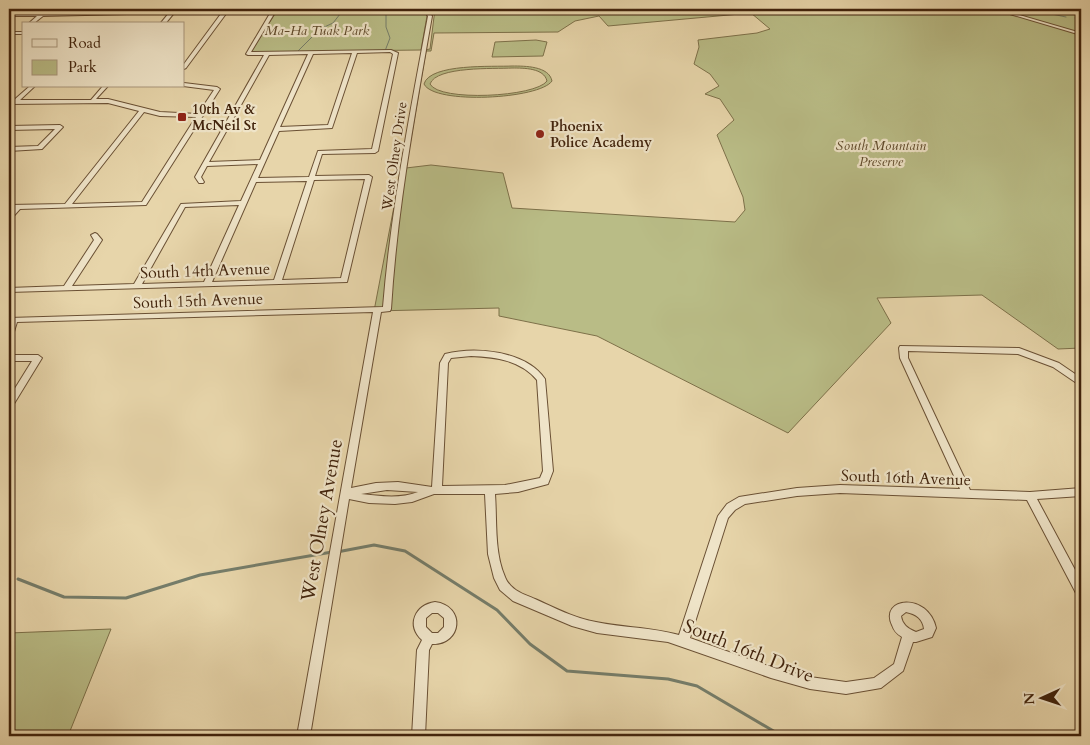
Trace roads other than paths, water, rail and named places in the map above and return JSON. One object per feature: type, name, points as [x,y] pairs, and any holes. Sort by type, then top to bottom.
[{"type":"street","points":[[9,14],[41,15],[184,9]]},
{"type":"street","points":[[9,14],[47,10],[270,9]]},
{"type":"street","points":[[275,9],[248,54],[396,53],[375,151],[320,152],[277,282]]},
{"type":"street","name":"West Olney Drive","points":[[387,309],[404,163],[430,16],[424,9]]},
{"type":"street","points":[[995,9],[1081,34]]},
{"type":"street","points":[[32,22],[47,10]]},
{"type":"street","points":[[164,22],[174,10]]},
{"type":"street","points":[[185,66],[226,10]]},
{"type":"street","points":[[9,33],[22,32]]},
{"type":"street","points":[[277,129],[330,127],[355,52]]},
{"type":"street","points":[[207,284],[311,53]]},
{"type":"street","points":[[201,182],[198,177],[267,54]]},
{"type":"street","points":[[9,207],[144,204],[217,89],[185,85]]},
{"type":"street","points":[[12,102],[30,88]]},
{"type":"street","points":[[94,100],[104,88]]},
{"type":"street","points":[[12,102],[94,100],[114,102],[142,111],[200,116]]},
{"type":"street","points":[[67,206],[142,111]]},
{"type":"street","points":[[9,128],[60,127],[40,148],[9,149]]},
{"type":"street","points":[[206,164],[262,162]]},
{"type":"street","name":"South 14th Avenue","points":[[9,290],[344,280],[369,177],[311,179]]},
{"type":"street","points":[[254,180],[311,179]]},
{"type":"street","points":[[137,285],[183,204],[244,203]]},
{"type":"street","points":[[9,218],[18,207]]},
{"type":"street","points":[[66,287],[98,240],[95,235]]},
{"type":"street","name":"South 14th Avenue","points":[[9,285],[57,284],[66,287]]},
{"type":"street","name":"South 15th Avenue","points":[[11,322],[387,309]]},
{"type":"street","name":"West Olney Avenue","points":[[303,736],[376,310]]},
{"type":"street","points":[[9,335],[11,322]]},
{"type":"street","points":[[967,494],[904,358],[903,348],[1013,351],[1056,365],[1081,382]]},
{"type":"street","points":[[344,494],[364,500],[413,498],[434,490],[491,495],[544,481],[548,471],[542,379],[532,368],[522,363],[480,354],[448,356],[444,364],[434,490]]},
{"type":"street","points":[[9,358],[38,358],[9,405]]},
{"type":"street","name":"South 16th Avenue","points":[[683,642],[713,544],[724,516],[731,507],[743,500],[796,492],[840,489],[1030,496],[1081,492]]},
{"type":"street","points":[[491,495],[496,572],[511,594]]},
{"type":"street","points":[[1030,496],[1081,591]]},
{"type":"street","name":"South 16th Drive","points":[[511,594],[560,617],[578,623],[668,637],[683,642],[813,697]]},
{"type":"street","points":[[874,696],[896,681],[908,648],[909,635]]},
{"type":"street","points":[[418,736],[423,650],[429,638]]},
{"type":"waterway","points":[[296,53],[320,29],[333,23],[344,9]]},
{"type":"waterway","points":[[385,51],[390,38],[386,27],[386,9]]},
{"type":"waterway","points":[[1028,9],[1066,17]]},
{"type":"waterway","points":[[1075,18],[1081,19]]},
{"type":"waterway","points":[[337,552],[374,545],[405,551],[497,610],[530,644],[567,671],[668,679],[697,686],[782,736]]},
{"type":"waterway","points":[[18,579],[64,597],[126,598],[200,575],[332,552]]},
{"type":"place","name":"10th Av & McNeil St","points":[[182,117]]},
{"type":"place","name":"Phoenix Police Academy","points":[[540,134]]},
{"type":"park label","name":"Ma-Ha Tuak Park","points":[[317,30]]},
{"type":"park label","name":"South Mountain Preserve","points":[[881,154]]}]
